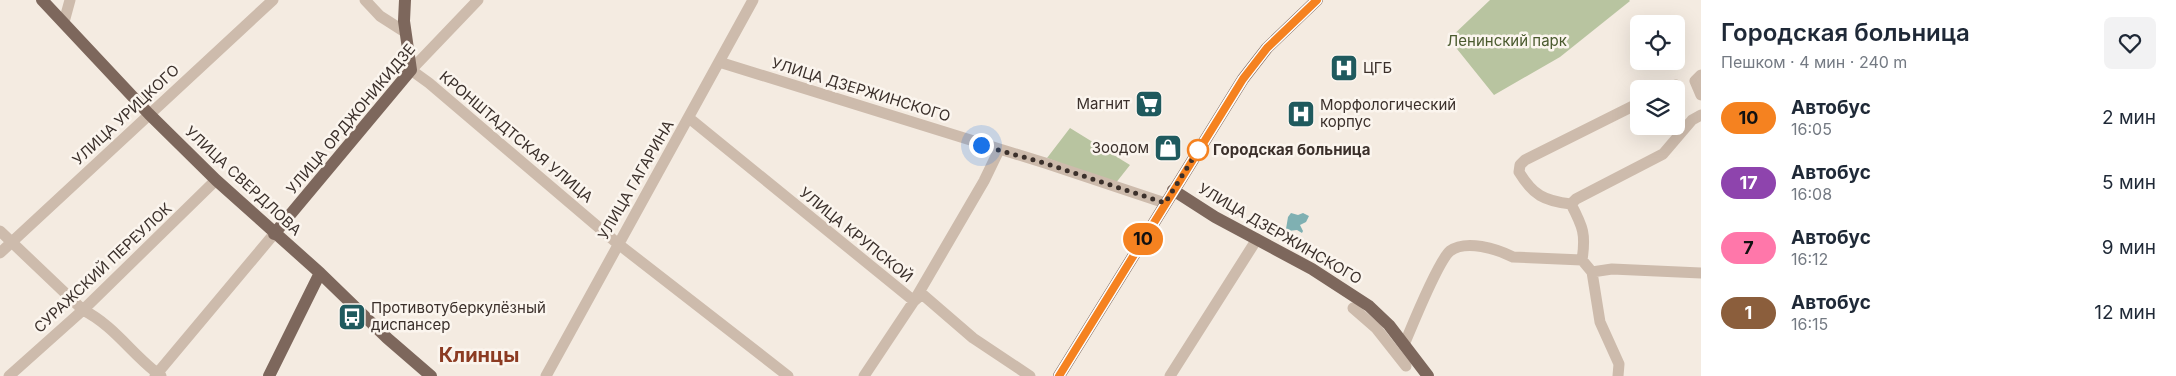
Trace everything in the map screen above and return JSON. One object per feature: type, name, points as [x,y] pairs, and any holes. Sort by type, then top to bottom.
[{"type":"main road","name":"УЛИЦА СВЕРДЛОВА","points":[[42,0],[149,114],[216,180],[274,234],[320,273],[387,338],[431,376]]},
{"type":"main road","points":[[405,0],[405,32],[411,70]]},
{"type":"main road","points":[[1059,376],[1233,94],[1260,55],[1317,0]]},
{"type":"main road","name":"УЛИЦА ОРДЖОНИКИДЗЕ","points":[[274,234],[411,70]]},
{"type":"main road","name":"УЛИЦА ДЗЕРЖИНСКОГО","points":[[1173,190],[1215,218],[1257,239],[1354,295],[1378,314],[1428,376]]},
{"type":"main road","points":[[269,376],[320,273]]},
{"type":"street","points":[[64,22],[70,0]]},
{"type":"street","name":"УЛИЦА УРИЦКОГО","points":[[0,253],[273,0]]},
{"type":"street","points":[[365,0],[380,16],[405,32]]},
{"type":"street","name":"УЛИЦА ОРДЖОНИКИДЗЕ","points":[[411,70],[478,0]]},
{"type":"street","name":"УЛИЦА ГАГАРИНА","points":[[546,376],[754,0]]},
{"type":"street","name":"УЛИЦА ДЗЕРЖИНСКОГО","points":[[719,62],[1044,163],[1165,203]]},
{"type":"street","name":"КРОНШТАДТСКАЯ УЛИЦА","points":[[411,70],[429,83],[618,243],[788,376]]},
{"type":"street","points":[[1685,82],[1701,95]]},
{"type":"street","points":[[1630,108],[1525,160],[1520,164],[1519,172],[1530,188],[1552,202],[1570,204],[1576,199],[1663,154],[1692,120],[1701,115]]},
{"type":"street","name":"УЛИЦА КРУПСКОЙ","points":[[689,118],[914,301],[922,294],[973,338],[1030,376]]},
{"type":"street","points":[[864,376],[914,301],[984,181],[999,150]]},
{"type":"street","name":"СУРАЖСКИЙ ПЕРЕУЛОК","points":[[9,376],[83,310],[216,180]]},
{"type":"street","points":[[1570,204],[1584,231],[1585,240],[1582,260]]},
{"type":"street","points":[[0,231],[83,310],[95,316],[123,339],[158,375]]},
{"type":"street","name":"УЛИЦА ОРДЖОНИКИДЗЕ","points":[[158,375],[274,234]]},
{"type":"street","points":[[1170,376],[1257,239]]},
{"type":"street","points":[[1404,345],[1441,264],[1450,252],[1458,246],[1468,245],[1503,252],[1513,257],[1582,260],[1592,272],[1600,322],[1619,364],[1618,376]]},
{"type":"street","points":[[1592,272],[1612,269],[1701,273]]},
{"type":"street","points":[[1353,308],[1376,328],[1406,366]]},
{"type":"green space","name":"Ленинский парк","points":[[1490,0],[1630,1],[1560,57],[1494,95],[1449,39]]},
{"type":"green space","points":[[1070,128],[1130,165],[1115,184],[1047,158]]},
{"type":"water","points":[[1291,213],[1298,215],[1303,213],[1309,216],[1306,222],[1300,225],[1302,233],[1297,230],[1288,231],[1286,229],[1288,217]]},
{"type":"bus line","name":"10","points":[[1059,376],[1243,79],[1260,55],[1317,0]]},
{"type":"place","name":"ЦГБ","points":[[1344,68]]},
{"type":"place","name":"Магнит","points":[[1149,104]]},
{"type":"place","name":"Морфологический корпус","points":[[1301,114]]},
{"type":"place","name":"Зоодом","points":[[1168,148]]},
{"type":"place","name":"Городская больница","points":[[1198,150]]},
{"type":"place","name":"Противотуберкулёзный диспансер","points":[[352,317]]},
{"type":"district","name":"Клинцы","points":[[479,355]]},
{"type":"route","points":[[981,145],[1044,163],[1165,203],[1202,144],[1198,150]]}]
